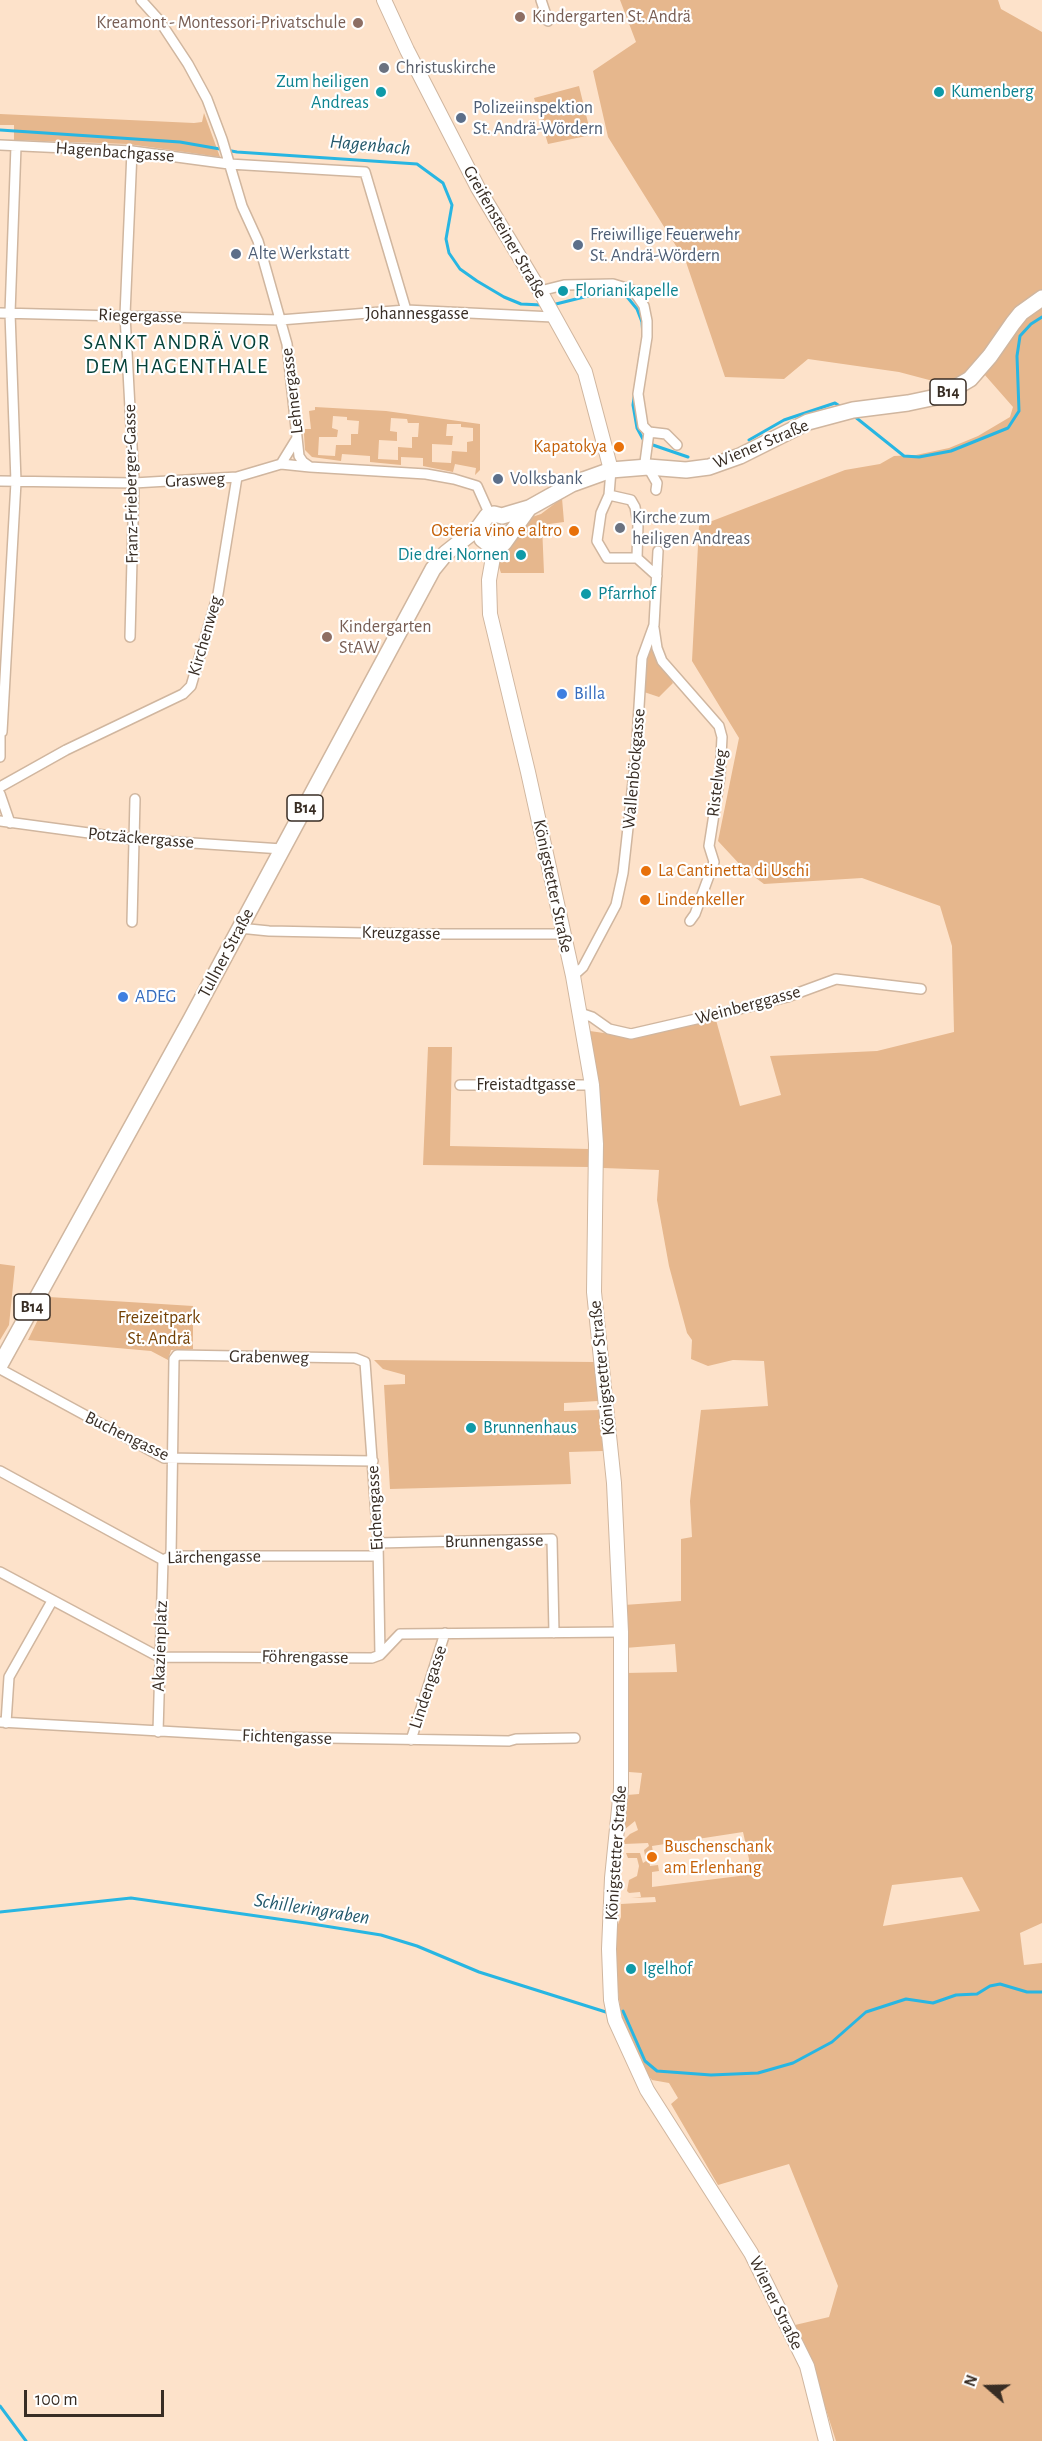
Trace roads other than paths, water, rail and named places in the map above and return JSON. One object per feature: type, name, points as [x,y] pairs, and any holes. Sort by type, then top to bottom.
[{"type":"main road","name":"Greifensteiner Straße","points":[[384,0],[478,188],[540,291],[585,372],[611,470]]},
{"type":"main road","name":"Wiener Straße","points":[[611,470],[648,467],[686,470],[709,467],[740,456],[808,422],[845,412],[926,400],[970,379],[1021,313],[1042,298]]},
{"type":"main road","name":"B14","points":[[479,527],[484,518],[529,508],[572,484],[611,470]]},
{"type":"main road","name":"B14","points":[[489,544],[504,543],[529,508]]},
{"type":"main road","points":[[496,515],[508,522],[511,531]]},
{"type":"main road","points":[[479,527],[480,536],[489,544]]},
{"type":"main road","name":"Tullner Straße","points":[[0,1367],[433,569],[446,552],[479,527]]},
{"type":"main road","points":[[456,545],[489,544]]},
{"type":"main road","name":"Königstetter Straße","points":[[489,544],[490,614],[564,934],[592,1086],[596,1144],[594,1292],[614,1483],[621,1632],[621,1779],[611,1902],[611,2000],[615,2020],[647,2090],[704,2175]]},
{"type":"main road","name":"Wiener Straße","points":[[704,2175],[751,2253],[807,2367],[826,2441]]},
{"type":"street","name":"Lehnergasse","points":[[141,0],[159,20],[188,63],[207,99],[222,139],[242,206],[258,242],[287,344],[300,456],[310,467]]},
{"type":"street","points":[[541,0],[548,21]]},
{"type":"street","name":"Hagenbachgasse","points":[[0,145],[132,151],[365,172],[406,310]]},
{"type":"street","points":[[0,758],[16,482],[5,313],[16,146]]},
{"type":"street","name":"Franz-Frieberger-Gasse","points":[[130,637],[134,483],[125,315],[132,151]]},
{"type":"street","points":[[540,291],[564,285],[614,284],[633,290],[639,297],[647,321],[647,337],[638,394],[639,408],[644,428],[649,435],[646,449],[648,467],[657,483],[656,490]]},
{"type":"street","name":"Johannesgasse","points":[[280,320],[406,310],[551,314]]},
{"type":"street","name":"Riegergasse","points":[[5,313],[280,320]]},
{"type":"street","points":[[649,435],[666,434],[677,445]]},
{"type":"street","points":[[281,464],[297,438]]},
{"type":"street","name":"Grasweg","points":[[0,481],[134,483],[237,477],[281,464],[310,467]]},
{"type":"street","points":[[310,467],[426,474],[454,479],[477,486],[496,515]]},
{"type":"street","points":[[611,470],[609,495],[601,513],[597,542],[607,558],[637,558],[657,576]]},
{"type":"street","name":"Kirchenweg","points":[[0,787],[66,750],[183,694],[191,686],[218,594],[237,477]]},
{"type":"street","points":[[609,495],[631,500],[635,507],[638,524],[637,558]]},
{"type":"street","name":"Wallenböckgasse","points":[[573,976],[584,967],[616,905],[629,827],[642,658],[654,625],[658,551]]},
{"type":"street","name":"Ristelweg","points":[[654,625],[657,648],[662,661],[719,726],[722,737],[720,776],[709,846],[714,862],[695,914],[690,921]]},
{"type":"street","points":[[0,794],[5,822]]},
{"type":"street","points":[[132,922],[135,799]]},
{"type":"street","name":"Potzäckergasse","points":[[5,822],[133,839],[282,849]]},
{"type":"street","name":"Kreuzgasse","points":[[239,928],[269,931],[394,934],[564,934]]},
{"type":"street","name":"Weinberggasse","points":[[580,1012],[609,1029],[632,1034],[758,1005],[836,979],[921,989]]},
{"type":"street","name":"Freistadtgasse","points":[[460,1085],[592,1086]]},
{"type":"street","name":"Grabenweg","points":[[174,1359],[177,1355],[189,1355],[355,1358],[365,1362]]},
{"type":"street","name":"Akazienplatz","points":[[158,1732],[159,1657],[172,1460],[174,1359]]},
{"type":"street","name":"Eichengasse","points":[[365,1362],[378,1543],[380,1655]]},
{"type":"street","name":"Buchengasse","points":[[0,1367],[164,1458],[172,1460],[373,1461]]},
{"type":"street","name":"Lärchengasse","points":[[0,1471],[167,1558],[378,1556]]},
{"type":"street","name":"Brunnengasse","points":[[378,1543],[552,1539],[554,1633]]},
{"type":"street","name":"Föhrengasse","points":[[0,1572],[159,1657],[372,1658],[380,1655]]},
{"type":"street","points":[[3,1723],[4,1674],[52,1601]]},
{"type":"street","points":[[380,1655],[400,1634],[621,1632]]},
{"type":"street","name":"Lindengasse","points":[[411,1740],[446,1633]]},
{"type":"street","name":"Fichtengasse","points":[[3,1723],[267,1737],[509,1741],[575,1738]]},
{"type":"waterway","name":"Hagenbach","points":[[0,130],[180,142],[237,152],[417,164],[443,183],[452,205],[446,239],[449,253],[460,269],[504,297],[521,304],[542,305]]},
{"type":"waterway","name":"Hagenbach","points":[[552,305],[604,292],[621,293],[637,309],[642,322],[643,336]]},
{"type":"waterway","name":"Hagenbach","points":[[854,416],[904,456],[919,457],[951,451],[1008,428],[1019,411],[1017,356],[1020,336],[1031,324],[1042,317]]},
{"type":"waterway","name":"Hagenbach","points":[[641,349],[633,405],[637,428],[644,441]]},
{"type":"waterway","name":"Hagenbach","points":[[749,440],[784,420],[835,403],[841,407]]},
{"type":"waterway","name":"Hagenbach","points":[[650,444],[688,457]]},
{"type":"waterway","name":"Schilleringraben","points":[[0,1912],[131,1898],[381,1935],[417,1946],[479,1972],[609,2013]]},
{"type":"waterway","name":"Schilleringraben","points":[[623,2011],[645,2061],[657,2071],[711,2075],[758,2073],[793,2063],[832,2042],[866,2012],[906,1999],[933,2003],[956,1995],[977,1994],[990,1986],[1000,1984],[1027,1992],[1042,1992]]},
{"type":"waterway","points":[[0,2406],[26,2441]]},
{"type":"place","name":"Kindergarten St. Andrä","points":[[520,17]]},
{"type":"place","name":"Kreamont - Montessori-Privatschule","points":[[358,23]]},
{"type":"place","name":"Christuskirche","points":[[384,68]]},
{"type":"place","name":"Zum heiligen Andreas","points":[[381,92]]},
{"type":"place","name":"Kumenberg","points":[[939,92]]},
{"type":"place","name":"Polizeiinspektion St. Andrä-Wördern","points":[[461,118]]},
{"type":"place","name":"Freiwillige Feuerwehr St. Andrä-Wördern","points":[[578,245]]},
{"type":"place","name":"Alte Werkstatt","points":[[236,254]]},
{"type":"place","name":"Florianikapelle","points":[[563,291]]},
{"type":"place","name":"Kapatokya","points":[[619,447]]},
{"type":"place","name":"Volksbank","points":[[498,479]]},
{"type":"place","name":"Kirche zum heiligen Andreas","points":[[620,528]]},
{"type":"place","name":"Osteria vino e altro","points":[[574,531]]},
{"type":"place","name":"Die drei Nornen","points":[[521,555]]},
{"type":"place","name":"Pfarrhof","points":[[586,594]]},
{"type":"place","name":"Kindergarten StAW","points":[[327,637]]},
{"type":"place","name":"Billa","points":[[562,694]]},
{"type":"place","name":"La Cantinetta di Uschi","points":[[646,871]]},
{"type":"place","name":"Lindenkeller","points":[[645,900]]},
{"type":"place","name":"ADEG","points":[[123,997]]},
{"type":"place","name":"Brunnenhaus","points":[[471,1428]]},
{"type":"place","name":"Buschenschank am Erlenhang","points":[[652,1857]]},
{"type":"place","name":"Igelhof","points":[[631,1969]]},
{"type":"district","name":"SANKT ANDRÄ VOR DEM HAGENTHALE","points":[[177,355]]},
{"type":"park label","name":"Freizeitpark St. Andrä","points":[[159,1328]]}]
